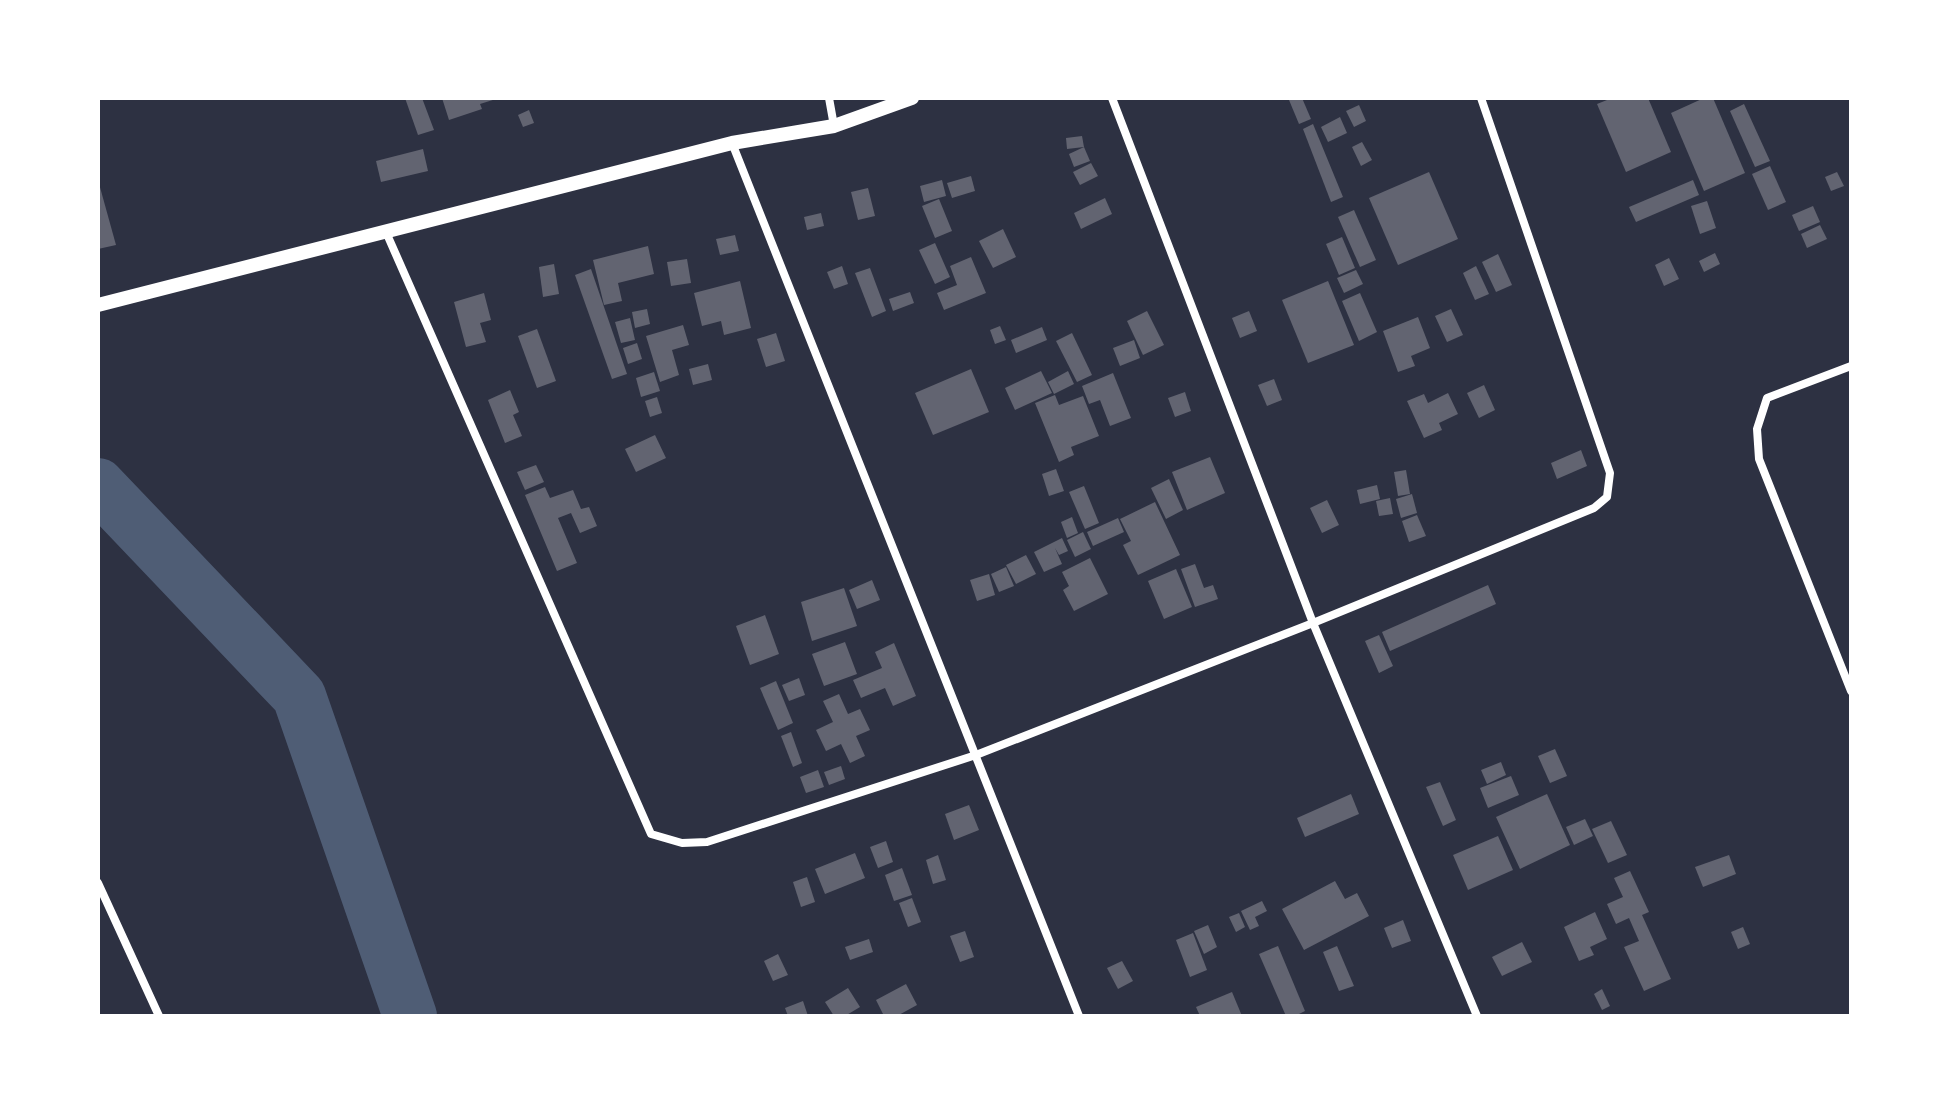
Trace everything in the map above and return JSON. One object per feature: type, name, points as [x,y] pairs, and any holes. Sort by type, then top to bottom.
[{"type":"street","points":[[829,98],[834,126]]},
{"type":"street","points":[[98,305],[732,143],[834,126],[912,98]]},
{"type":"street","points":[[1112,98],[1313,623],[1477,1016]]},
{"type":"street","points":[[386,232],[651,834],[682,843],[707,842],[976,755],[1313,623],[1594,508],[1607,497],[1610,473],[1481,98]]},
{"type":"street","points":[[732,143],[1079,1016]]},
{"type":"street","points":[[1851,366],[1767,398],[1757,429],[1759,459],[1851,691]]},
{"type":"street","points":[[98,883],[159,1016]]},
{"type":"building","points":[[405,98],[422,98],[434,130],[418,135]]},
{"type":"building","points":[[442,98],[496,99],[480,104],[482,109],[449,120]]},
{"type":"building","points":[[1302,98],[1311,119],[1299,124],[1289,100]]},
{"type":"building","points":[[1612,98],[1648,98],[1671,152],[1626,172],[1597,104]]},
{"type":"building","points":[[1704,98],[1713,98],[1745,173],[1704,191],[1671,113]]},
{"type":"building","points":[[1744,104],[1770,161],[1755,167],[1730,111]]},
{"type":"building","points":[[1359,105],[1366,121],[1354,127],[1346,111]]},
{"type":"building","points":[[529,110],[534,123],[523,127],[518,115]]},
{"type":"building","points":[[1340,117],[1347,133],[1328,142],[1321,127]]},
{"type":"building","points":[[1313,124],[1343,197],[1331,202],[1303,129]]},
{"type":"building","points":[[1082,136],[1084,147],[1067,149],[1066,138]]},
{"type":"building","points":[[1362,142],[1372,160],[1361,166],[1352,147]]},
{"type":"building","points":[[1084,147],[1090,161],[1074,167],[1069,154]]},
{"type":"building","points":[[423,149],[428,171],[381,182],[376,161]]},
{"type":"building","points":[[1091,163],[1098,176],[1080,185],[1073,172]]},
{"type":"building","points":[[1770,166],[1786,202],[1768,210],[1752,174]]},
{"type":"building","points":[[1429,172],[1458,239],[1398,265],[1369,198]]},
{"type":"building","points":[[1837,172],[1844,186],[1831,191],[1825,177]]},
{"type":"building","points":[[971,176],[975,191],[952,198],[947,183]]},
{"type":"building","points":[[98,180],[116,245],[98,249]]},
{"type":"building","points":[[942,180],[946,196],[924,202],[920,186]]},
{"type":"building","points":[[1693,180],[1699,195],[1636,222],[1629,207]]},
{"type":"building","points":[[868,188],[875,216],[858,220],[851,192]]},
{"type":"building","points":[[1105,198],[1112,214],[1081,229],[1074,213]]},
{"type":"building","points":[[939,199],[952,231],[935,238],[922,206]]},
{"type":"building","points":[[1707,201],[1716,228],[1700,234],[1691,206]]},
{"type":"building","points":[[1813,206],[1820,222],[1799,231],[1792,215]]},
{"type":"building","points":[[1354,210],[1376,260],[1360,267],[1338,217]]},
{"type":"building","points":[[821,213],[824,226],[807,230],[804,217]]},
{"type":"building","points":[[1820,225],[1827,239],[1807,248],[1801,234]]},
{"type":"building","points":[[1003,229],[1016,257],[993,268],[979,241]]},
{"type":"building","points":[[735,235],[739,251],[720,255],[716,239]]},
{"type":"building","points":[[1342,237],[1355,268],[1339,275],[1326,244]]},
{"type":"building","points":[[935,243],[950,277],[935,284],[919,250]]},
{"type":"building","points":[[648,246],[654,274],[618,283],[622,301],[604,305],[593,260]]},
{"type":"building","points":[[1715,253],[1720,264],[1704,272],[1699,261]]},
{"type":"building","points":[[1498,254],[1512,285],[1496,292],[1482,262]]},
{"type":"building","points":[[971,257],[986,293],[944,310],[937,293],[957,285],[950,266]]},
{"type":"building","points":[[1669,258],[1679,279],[1664,286],[1655,265]]},
{"type":"building","points":[[687,259],[691,283],[671,286],[667,262]]},
{"type":"building","points":[[554,264],[559,294],[543,297],[539,267]]},
{"type":"building","points":[[842,266],[848,284],[834,289],[827,272]]},
{"type":"building","points":[[1476,266],[1489,294],[1475,300],[1463,273]]},
{"type":"building","points":[[870,268],[886,311],[872,317],[855,273]]},
{"type":"building","points":[[591,269],[627,374],[612,379],[575,275]]},
{"type":"building","points":[[1356,270],[1363,284],[1344,293],[1337,278]]},
{"type":"building","points":[[740,281],[751,328],[724,335],[721,321],[702,326],[694,293]]},
{"type":"building","points":[[1328,281],[1354,345],[1308,363],[1282,300]]},
{"type":"building","points":[[910,292],[914,303],[893,311],[889,299]]},
{"type":"building","points":[[484,293],[491,320],[480,323],[486,342],[466,347],[454,302]]},
{"type":"building","points":[[1360,293],[1377,332],[1359,341],[1342,301]]},
{"type":"building","points":[[647,309],[650,324],[635,328],[632,312]]},
{"type":"building","points":[[1451,309],[1463,335],[1447,342],[1435,316]]},
{"type":"building","points":[[1147,311],[1164,345],[1143,355],[1127,321]]},
{"type":"building","points":[[1249,311],[1257,331],[1240,338],[1232,318]]},
{"type":"building","points":[[1418,317],[1430,348],[1411,356],[1415,366],[1398,372],[1383,331]]},
{"type":"building","points":[[630,318],[635,340],[621,343],[615,322]]},
{"type":"building","points":[[683,325],[689,345],[672,350],[679,375],[660,382],[646,336]]},
{"type":"building","points":[[1000,326],[1006,340],[995,344],[990,330]]},
{"type":"building","points":[[1042,327],[1047,340],[1016,353],[1011,340]]},
{"type":"building","points":[[537,329],[556,381],[537,388],[518,336]]},
{"type":"building","points":[[776,333],[785,361],[766,367],[757,339]]},
{"type":"building","points":[[1072,333],[1092,375],[1077,382],[1056,341]]},
{"type":"building","points":[[1134,340],[1140,358],[1120,366],[1113,348]]},
{"type":"building","points":[[637,343],[642,359],[628,364],[623,348]]},
{"type":"building","points":[[708,364],[712,380],[693,385],[689,369]]},
{"type":"building","points":[[971,369],[989,412],[933,435],[915,393]]},
{"type":"building","points":[[1041,371],[1052,393],[1015,410],[1005,388]]},
{"type":"building","points":[[1068,371],[1074,384],[1054,394],[1048,382]]},
{"type":"building","points":[[654,372],[660,391],[641,397],[636,378]]},
{"type":"building","points":[[1113,373],[1131,418],[1110,426],[1100,400],[1089,404],[1082,386]]},
{"type":"building","points":[[1274,379],[1282,400],[1267,406],[1258,385]]},
{"type":"building","points":[[1484,385],[1495,410],[1479,418],[1467,393]]},
{"type":"building","points":[[510,390],[519,412],[513,415],[522,436],[505,443],[488,400]]},
{"type":"building","points":[[1185,392],[1191,411],[1175,417],[1168,398]]},
{"type":"building","points":[[1448,393],[1458,414],[1439,423],[1442,430],[1424,438],[1407,401],[1424,394],[1428,403]]},
{"type":"building","points":[[1055,395],[1059,405],[1083,396],[1099,436],[1071,447],[1074,455],[1059,462],[1035,403]]},
{"type":"building","points":[[657,397],[662,413],[650,417],[645,401]]},
{"type":"building","points":[[655,435],[666,458],[636,472],[625,449]]},
{"type":"building","points":[[1581,450],[1587,466],[1557,479],[1551,463]]},
{"type":"building","points":[[1210,457],[1225,493],[1187,510],[1172,472]]},
{"type":"building","points":[[536,465],[544,482],[525,490],[517,472]]},
{"type":"building","points":[[1056,469],[1064,491],[1049,496],[1042,474]]},
{"type":"building","points":[[1406,470],[1410,494],[1398,496],[1394,472]]},
{"type":"building","points":[[1169,479],[1183,510],[1166,519],[1151,488]]},
{"type":"building","points":[[1377,485],[1380,499],[1360,504],[1357,490]]},
{"type":"building","points":[[1084,486],[1099,523],[1085,529],[1069,492]]},
{"type":"building","points":[[545,487],[550,498],[573,490],[581,509],[589,507],[597,526],[580,533],[571,513],[558,518],[577,563],[557,571],[525,495]]},
{"type":"building","points":[[1412,494],[1417,513],[1401,518],[1396,499]]},
{"type":"building","points":[[1390,498],[1393,514],[1379,516],[1376,501]]},
{"type":"building","points":[[1327,500],[1339,525],[1322,533],[1310,508]]},
{"type":"building","points":[[1155,502],[1180,555],[1138,575],[1123,545],[1131,541],[1120,519]]},
{"type":"building","points":[[1417,515],[1426,536],[1409,542],[1402,521]]},
{"type":"building","points":[[1072,517],[1078,533],[1067,538],[1061,522]]},
{"type":"building","points":[[1118,518],[1124,532],[1093,546],[1087,532]]},
{"type":"building","points":[[1083,532],[1091,549],[1075,557],[1067,540]]},
{"type":"building","points":[[1062,538],[1068,551],[1059,555],[1055,548],[1062,564],[1044,572],[1034,552]]},
{"type":"building","points":[[1026,555],[1036,574],[1016,584],[1006,565]]},
{"type":"building","points":[[1090,558],[1108,594],[1074,611],[1063,590],[1069,586],[1062,572]]},
{"type":"building","points":[[1195,564],[1204,588],[1213,585],[1218,599],[1195,607],[1181,569]]},
{"type":"building","points":[[1006,567],[1014,586],[999,592],[991,574]]},
{"type":"building","points":[[1176,569],[1192,607],[1164,619],[1148,581]]},
{"type":"building","points":[[989,574],[995,595],[977,601],[970,580]]},
{"type":"building","points":[[872,580],[880,600],[857,609],[849,590]]},
{"type":"building","points":[[1488,585],[1496,604],[1390,651],[1382,632]]},
{"type":"building","points":[[844,588],[857,626],[812,641],[801,602]]},
{"type":"building","points":[[765,615],[779,654],[750,665],[736,626]]},
{"type":"building","points":[[1379,635],[1393,666],[1379,673],[1365,641]]},
{"type":"building","points":[[845,642],[857,674],[824,686],[812,654]]},
{"type":"building","points":[[894,643],[916,696],[893,706],[885,688],[861,698],[853,680],[882,668],[875,652]]},
{"type":"building","points":[[799,678],[805,695],[789,701],[782,685]]},
{"type":"building","points":[[776,681],[793,723],[778,730],[760,688]]},
{"type":"building","points":[[839,694],[848,714],[860,709],[870,730],[856,736],[865,756],[850,763],[841,744],[826,751],[816,730],[833,722],[823,701]]},
{"type":"building","points":[[791,732],[802,763],[793,767],[781,736]]},
{"type":"building","points":[[1555,749],[1567,776],[1550,783],[1538,756]]},
{"type":"building","points":[[1501,762],[1506,775],[1487,784],[1481,770]]},
{"type":"building","points":[[841,766],[845,779],[829,785],[824,772]]},
{"type":"building","points":[[818,770],[824,787],[806,793],[800,777]]},
{"type":"building","points":[[1511,776],[1519,795],[1488,808],[1480,788]]},
{"type":"building","points":[[1440,782],[1456,820],[1443,826],[1426,787]]},
{"type":"building","points":[[1351,794],[1359,814],[1305,837],[1297,818]]},
{"type":"building","points":[[1547,794],[1570,845],[1520,869],[1496,817]]},
{"type":"building","points":[[969,805],[979,830],[954,840],[945,814]]},
{"type":"building","points":[[1585,819],[1593,836],[1574,845],[1566,827]]},
{"type":"building","points":[[1611,821],[1627,855],[1608,863],[1592,829]]},
{"type":"building","points":[[1498,836],[1513,870],[1468,890],[1453,855]]},
{"type":"building","points":[[886,841],[893,862],[878,868],[870,847]]},
{"type":"building","points":[[855,853],[865,878],[825,894],[815,869]]},
{"type":"building","points":[[938,855],[946,880],[933,884],[926,860]]},
{"type":"building","points":[[1729,855],[1736,874],[1703,887],[1695,867]]},
{"type":"building","points":[[902,868],[912,895],[894,901],[885,875]]},
{"type":"building","points":[[1630,871],[1649,912],[1642,915],[1671,979],[1644,991],[1624,947],[1639,941],[1629,918],[1616,924],[1607,904],[1623,897],[1614,878]]},
{"type":"building","points":[[807,877],[815,902],[801,907],[793,882]]},
{"type":"building","points":[[1335,881],[1345,899],[1357,893],[1369,916],[1304,950],[1282,909]]},
{"type":"building","points":[[912,898],[921,922],[908,927],[899,903]]},
{"type":"building","points":[[1262,901],[1267,911],[1255,917],[1259,926],[1250,930],[1241,911]]},
{"type":"building","points":[[1595,912],[1607,939],[1590,947],[1594,955],[1579,961],[1564,927]]},
{"type":"building","points":[[1239,913],[1245,927],[1236,932],[1229,917]]},
{"type":"building","points":[[1403,920],[1411,941],[1392,948],[1384,928]]},
{"type":"building","points":[[1208,925],[1217,947],[1204,954],[1194,931]]},
{"type":"building","points":[[1743,927],[1750,944],[1738,949],[1731,932]]},
{"type":"building","points":[[965,931],[974,957],[960,962],[950,936]]},
{"type":"building","points":[[1193,933],[1207,970],[1190,977],[1176,940]]},
{"type":"building","points":[[869,939],[873,952],[850,960],[845,947]]},
{"type":"building","points":[[1522,942],[1532,962],[1502,976],[1492,957]]},
{"type":"building","points":[[1278,946],[1305,1011],[1295,1016],[1286,1016],[1259,954]]},
{"type":"building","points":[[1337,946],[1354,986],[1339,991],[1323,952]]},
{"type":"building","points":[[778,954],[788,975],[773,981],[764,961]]},
{"type":"building","points":[[1122,961],[1133,981],[1118,989],[1107,968]]},
{"type":"building","points":[[906,984],[917,1005],[897,1016],[884,1016],[876,1000]]},
{"type":"building","points":[[848,988],[860,1007],[845,1016],[834,1016],[825,1002]]},
{"type":"building","points":[[1602,989],[1610,1006],[1602,1010],[1594,994]]},
{"type":"building","points":[[1232,992],[1242,1016],[1200,1016],[1196,1007]]},
{"type":"building","points":[[803,1001],[808,1016],[788,1016],[785,1008]]},
{"type":"waterway","points":[[98,485],[299,696],[410,1016]]}]
